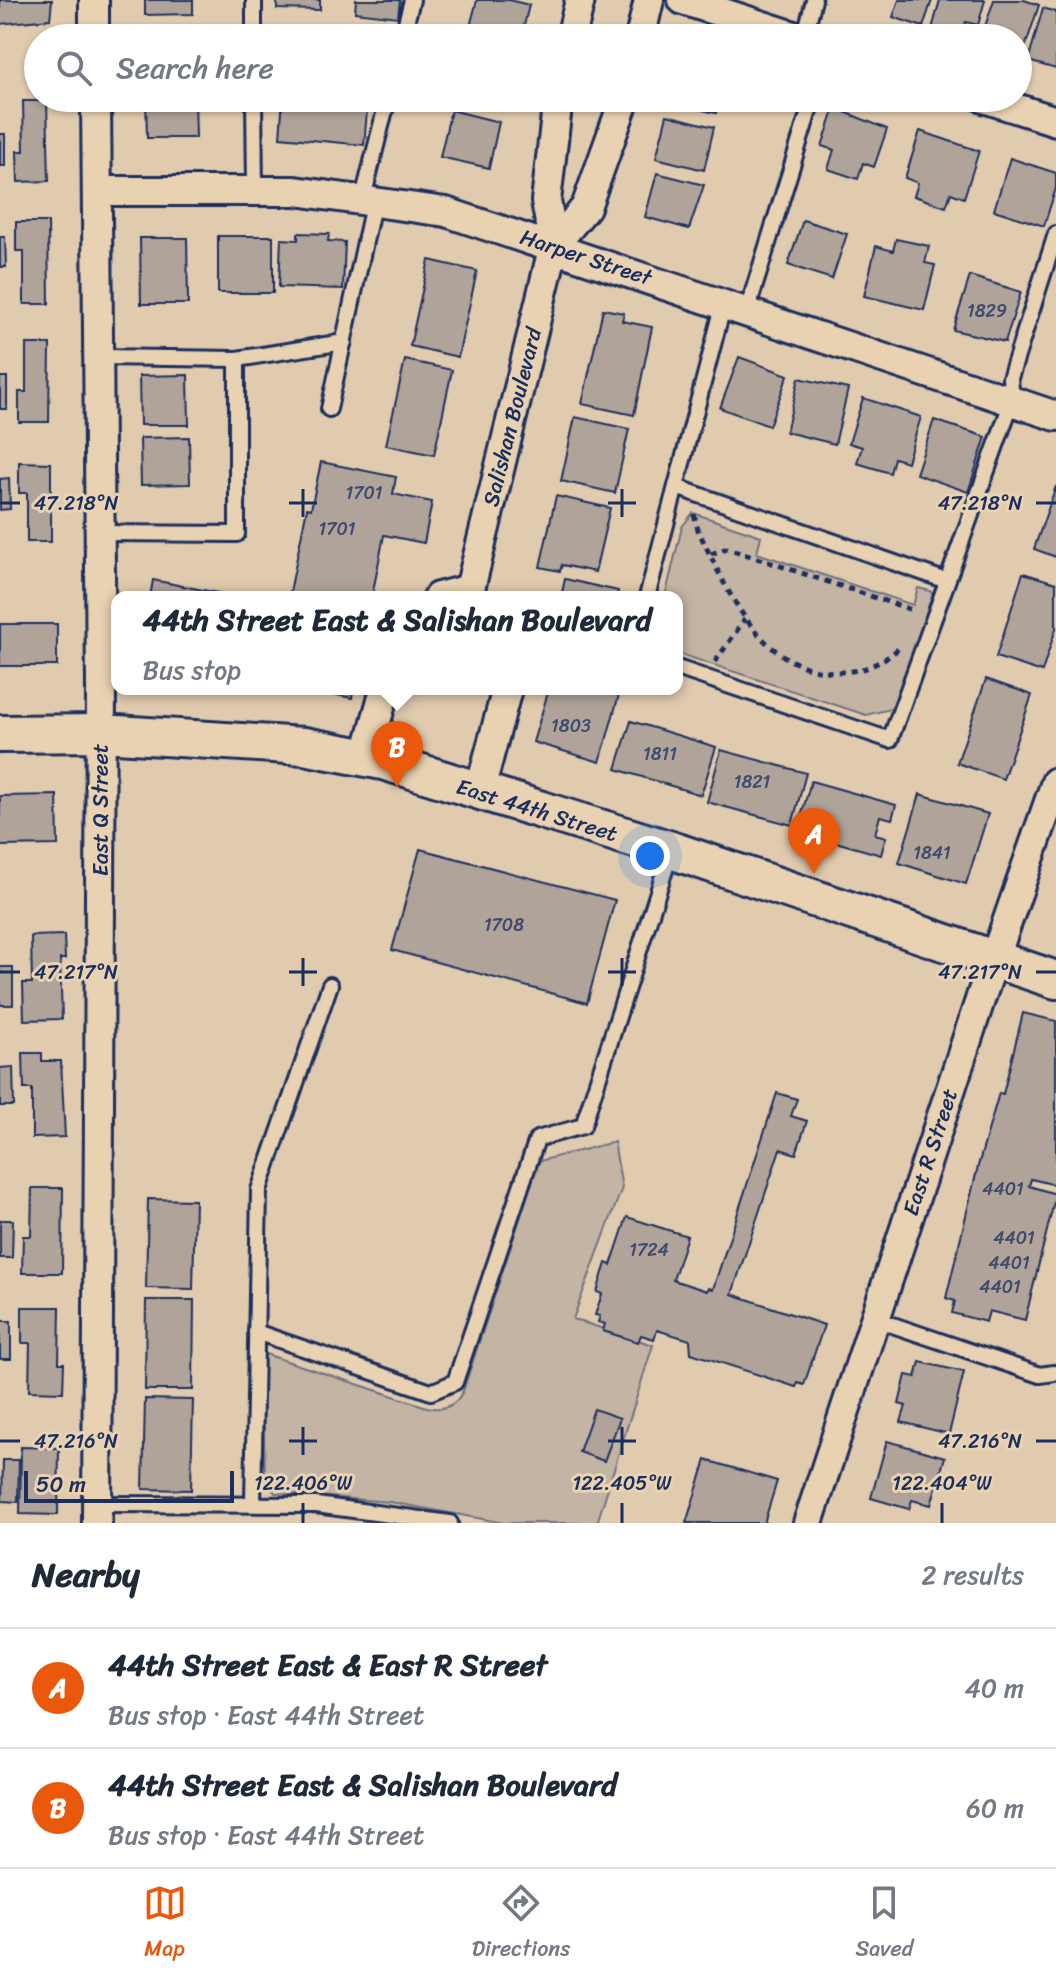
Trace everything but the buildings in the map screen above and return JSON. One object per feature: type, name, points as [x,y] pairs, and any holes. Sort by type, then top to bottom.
[{"type":"street","points":[[94,0],[94,24]]},
{"type":"street","points":[[574,24],[580,0]]},
{"type":"street","points":[[643,24],[649,0]]},
{"type":"street","points":[[683,0],[758,24]]},
{"type":"street","name":"East Q Street","points":[[96,112],[101,733],[97,1513]]},
{"type":"street","name":"Salishan Boulevard","points":[[474,591],[554,245],[546,201],[556,112]]},
{"type":"street","name":"Salishan Boulevard","points":[[554,245],[586,207],[620,112]]},
{"type":"street","points":[[1028,112],[1056,121]]},
{"type":"street","name":"Harper Street","points":[[98,191],[255,191],[369,198],[446,212],[554,245],[1056,416]]},
{"type":"street","points":[[366,758],[383,695]]},
{"type":"street","points":[[479,793],[505,695]]},
{"type":"street","name":"East 44th Street","points":[[0,734],[101,733],[304,746],[366,758],[671,850],[1056,980]]},
{"type":"street","name":"East R Street","points":[[808,1523],[993,959],[1056,782]]},
{"type":"lane","points":[[254,0],[254,24]]},
{"type":"lane","points":[[406,24],[412,0]]},
{"type":"lane","points":[[806,24],[814,0]]},
{"type":"lane","points":[[254,112],[255,191]]},
{"type":"lane","points":[[329,409],[385,112]]},
{"type":"lane","points":[[649,591],[676,487],[735,307],[808,112]]},
{"type":"lane","points":[[683,670],[890,740],[1012,401],[1010,378],[1056,234]]},
{"type":"lane","points":[[99,357],[237,359],[344,342]]},
{"type":"lane","points":[[100,533],[237,534],[237,359]]},
{"type":"lane","points":[[676,487],[947,581]]},
{"type":"lane","points":[[256,1332],[431,1392],[455,1382],[537,1139],[583,1126],[671,850]]},
{"type":"lane","points":[[253,1502],[259,1190],[330,985]]},
{"type":"lane","points":[[875,1319],[1040,1375],[1054,1373]]},
{"type":"lane","points":[[97,1513],[253,1502],[394,1513],[450,1523]]},
{"type":"path","points":[[676,487],[693,511],[711,554],[745,619],[764,642],[783,656],[829,672],[868,667],[884,660],[907,638]]},
{"type":"path","points":[[711,554],[727,548],[919,612],[915,624]]},
{"type":"path","points":[[708,678],[715,660],[745,619]]},
{"type":"shaded area","points":[[693,513],[761,536],[757,553],[913,605],[918,588],[930,591],[934,597],[895,708],[866,715],[683,655],[683,591],[666,591],[682,527]]},
{"type":"shaded area","points":[[614,1142],[622,1188],[573,1319],[653,1345],[597,1523],[504,1523],[390,1502],[275,1493],[265,1479],[262,1353],[427,1407],[443,1408],[452,1404],[463,1391],[539,1161]]},
{"type":"place","name":"44th Street East & Salishan Boulevard","points":[[397,787]]},
{"type":"place","name":"44th Street East & East R Street","points":[[814,874]]}]
